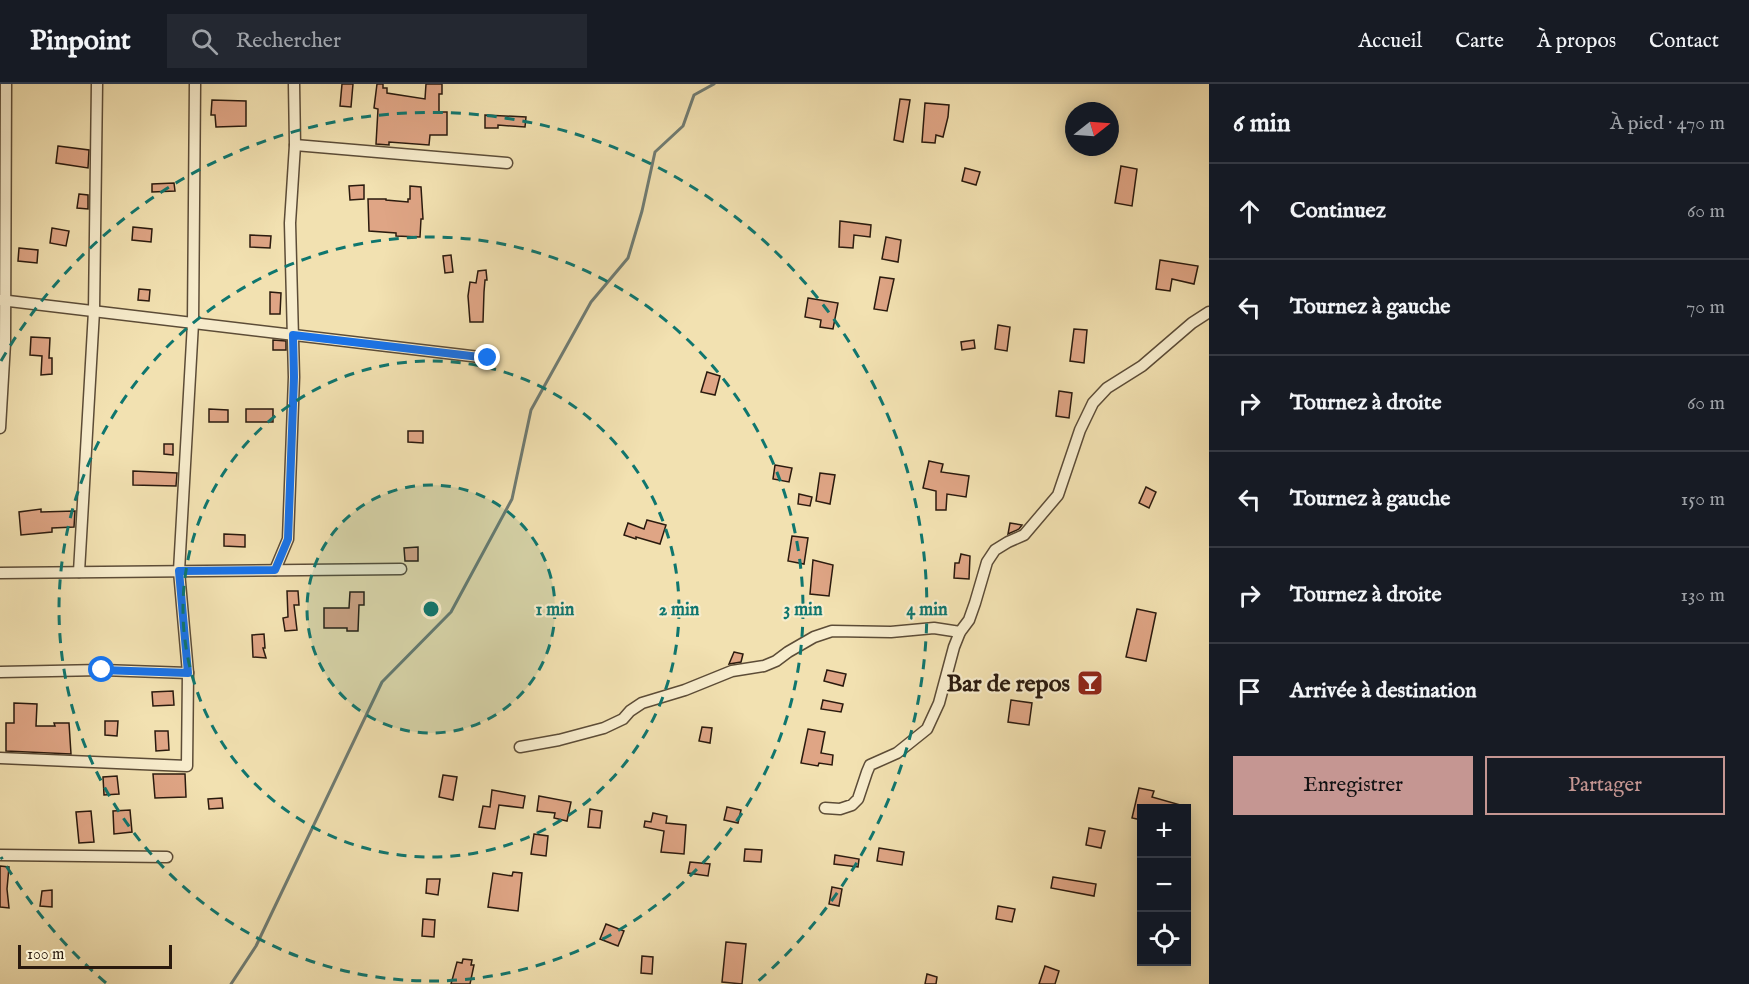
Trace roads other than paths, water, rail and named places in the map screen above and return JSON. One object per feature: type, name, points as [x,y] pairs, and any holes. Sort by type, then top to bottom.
[{"type":"street","points":[[0,428],[5,343],[3,187],[6,84]]},
{"type":"street","points":[[80,572],[94,311],[97,84]]},
{"type":"street","points":[[0,758],[187,766],[188,673],[179,571],[193,323],[195,84]]},
{"type":"street","points":[[275,570],[288,539],[294,377],[290,223],[295,145],[294,84]]},
{"type":"street","points":[[295,145],[507,163]]},
{"type":"street","points":[[3,300],[488,358]]},
{"type":"street","points":[[825,808],[840,809],[852,805],[858,799],[870,765],[897,753],[927,729],[939,703],[954,647],[960,632],[969,620],[987,562],[995,550],[1024,535],[1058,495],[1080,430],[1093,403],[1107,388],[1142,366],[1192,323],[1209,312]]},
{"type":"street","points":[[0,573],[401,569]]},
{"type":"street","points":[[520,747],[604,728],[623,719],[642,703],[685,690],[732,671],[764,666],[814,637],[832,631],[891,632],[934,628],[960,632]]},
{"type":"street","points":[[0,672],[102,670],[188,673]]},
{"type":"street","points":[[0,855],[167,857]]},
{"type":"waterway","points":[[231,984],[256,946],[382,682],[451,612],[512,499],[531,410],[591,302],[628,258],[642,211],[655,152],[683,126],[694,95],[714,84]]},
{"type":"place","name":"Bar de repos","points":[[1090,683]]}]
